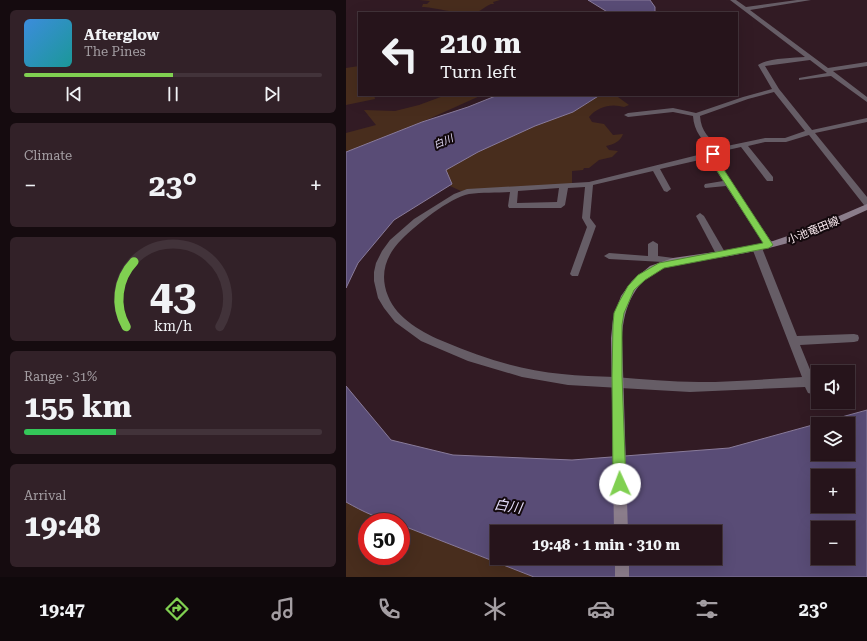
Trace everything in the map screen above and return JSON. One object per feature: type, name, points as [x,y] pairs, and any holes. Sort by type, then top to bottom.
[{"type":"main road","name":"小池竜田線","points":[[621,525],[617,325],[623,302],[631,288],[642,277],[662,265],[769,245],[807,234],[867,207]]},
{"type":"main road","points":[[622,565],[622,577]]},
{"type":"street","points":[[733,0],[832,72],[867,100]]},
{"type":"street","points":[[745,9],[808,0]]},
{"type":"street","points":[[812,58],[761,65],[776,90],[867,203]]},
{"type":"street","points":[[801,79],[867,64]]},
{"type":"street","points":[[628,115],[673,110],[696,115],[719,108],[740,96],[776,90]]},
{"type":"street","points":[[696,115],[698,126],[703,137],[709,143],[721,149]]},
{"type":"street","points":[[757,248],[810,385],[701,387],[648,386],[617,382],[537,376],[470,357],[440,345],[416,332],[393,313],[381,296],[378,277],[385,251],[399,235],[418,221],[467,192],[589,184],[710,155],[721,149],[765,140],[786,140],[811,132],[867,120]]},
{"type":"street","points":[[743,145],[770,178]]},
{"type":"street","points":[[710,155],[769,245]]},
{"type":"street","points":[[655,168],[667,190]]},
{"type":"street","points":[[708,186],[728,183]]},
{"type":"street","points":[[575,274],[592,226],[588,223],[586,218],[589,184]]},
{"type":"street","points":[[514,189],[512,206],[561,205],[564,186]]},
{"type":"street","points":[[700,216],[721,254]]},
{"type":"street","points":[[652,244],[653,259]]},
{"type":"street","points":[[609,256],[678,261]]},
{"type":"street","points":[[793,341],[854,338]]},
{"type":"shaded area","points":[[419,0],[500,0],[493,2],[494,4],[491,4],[477,12],[454,12],[422,7],[423,4],[427,4],[430,1]]},
{"type":"shaded area","points":[[358,66],[358,96],[374,96],[375,99],[346,105],[346,68]]},
{"type":"shaded area","points":[[443,96],[480,96],[422,122],[346,152],[346,133],[376,125],[364,110],[395,111],[419,105]]},
{"type":"shaded area","points":[[598,96],[620,96],[618,97],[629,105],[624,107],[614,105],[600,108],[589,117],[592,122],[604,124],[613,135],[623,134],[616,142],[606,146],[609,150],[618,151],[612,157],[599,160],[589,168],[572,171],[572,184],[461,191],[450,186],[452,184],[445,170],[478,152],[535,126],[573,112]]},
{"type":"shaded area","points":[[346,502],[369,513],[358,513],[358,565],[410,565],[410,529],[490,560],[490,565],[503,565],[534,577],[346,577]]},
{"type":"water","points":[[588,0],[650,0],[655,7],[655,12],[607,12]]},
{"type":"water","name":"白川","points":[[496,96],[598,96],[573,112],[535,126],[478,152],[446,170],[452,184],[394,220],[358,263],[346,288],[346,152],[422,122]]},
{"type":"water","name":"白川","points":[[346,386],[391,440],[453,455],[572,460],[729,448],[811,425],[811,461],[855,461],[855,417],[842,417],[867,410],[867,577],[534,577],[503,565],[722,565],[722,525],[490,525],[490,560],[410,529],[410,513],[368,513],[346,502]]},
{"type":"route","points":[[620,484],[617,325],[623,302],[631,288],[642,277],[662,265],[769,245],[710,155],[713,154]]}]
